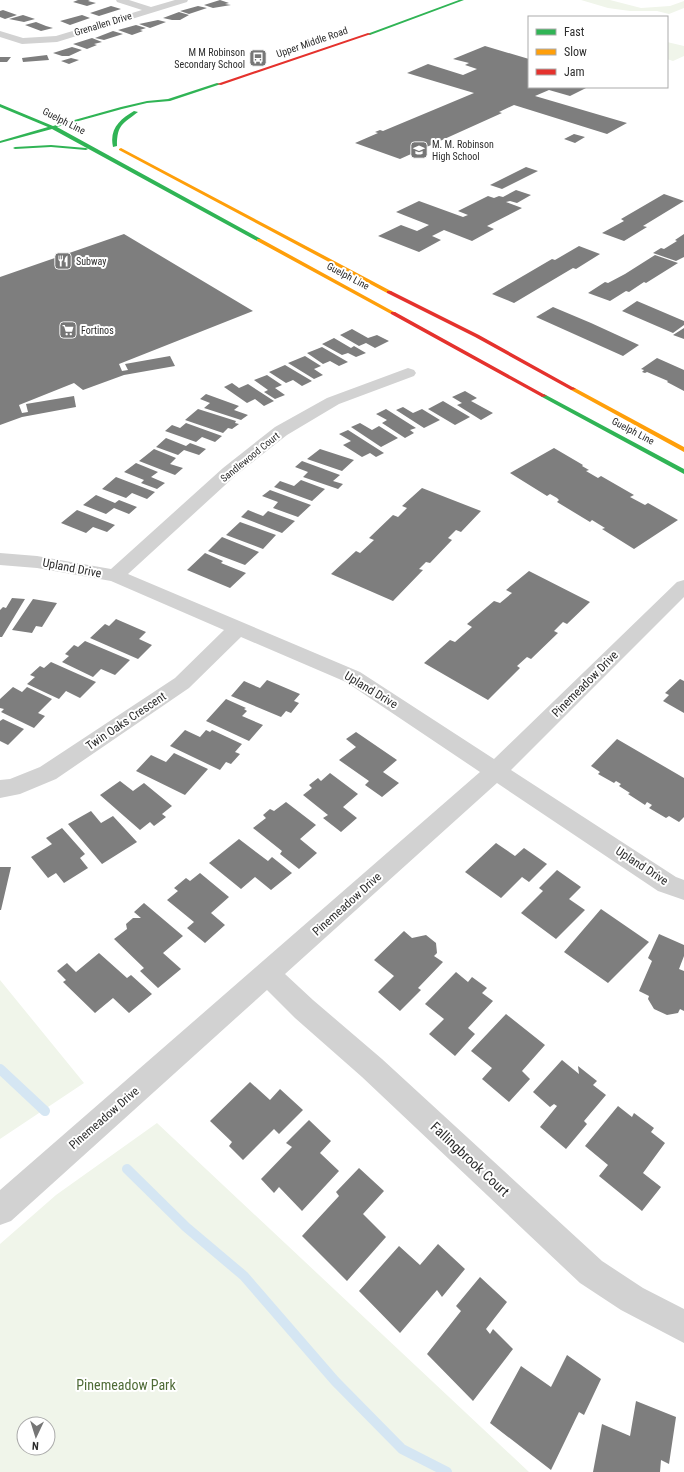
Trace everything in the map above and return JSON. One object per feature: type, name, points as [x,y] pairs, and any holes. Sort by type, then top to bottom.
[{"type":"main road","name":"Upper Middle Road","points":[[0,146],[81,128],[155,107],[168,100],[290,61],[462,0]]},
{"type":"main road","name":"Upper Middle Road","points":[[0,146],[54,127],[121,108],[147,102],[168,100]]},
{"type":"main road","name":"Guelph Line","points":[[0,105],[64,132],[684,472]]},
{"type":"main road","points":[[77,111],[121,108]]},
{"type":"main road","name":"Guelph Line","points":[[136,112],[119,123],[114,133],[112,144],[504,351],[684,450]]},
{"type":"main road","points":[[0,146],[20,126],[21,117],[19,113]]},
{"type":"main road","name":"Guelph Line","points":[[59,116],[81,128]]},
{"type":"main road","points":[[0,146],[51,146],[95,150]]},
{"type":"main road","points":[[398,316],[419,307]]},
{"type":"street","points":[[120,0],[151,10]]},
{"type":"street","name":"Grenallen Drive","points":[[0,34],[22,41],[57,39],[184,0]]},
{"type":"street","name":"Sandlewood Court","points":[[115,576],[230,472],[281,431],[334,401],[408,373]]},
{"type":"street","name":"Upland Drive","points":[[0,559],[38,562],[115,576],[353,677],[497,770],[667,884],[684,890]]},
{"type":"street","name":"Pinemeadow Drive","points":[[0,1210],[497,770],[684,586]]},
{"type":"street","name":"Twin Oaks Crescent","points":[[0,789],[12,788],[48,773],[182,684],[237,629]]},
{"type":"street","name":"Fallingbrook Court","points":[[268,974],[304,1009],[372,1068],[591,1272],[632,1299],[684,1327]]},
{"type":"green space","points":[[581,0],[610,0],[641,8],[670,6],[684,1],[684,8],[669,14],[657,11],[630,11],[608,8]]},
{"type":"green space","points":[[668,42],[684,46],[684,56],[673,61],[668,59]]},
{"type":"green space","points":[[0,980],[84,1083],[0,1139]]},
{"type":"green space","name":"Pinemeadow Park","points":[[157,1123],[529,1472],[0,1472],[0,1244],[56,1195]]},
{"type":"building","points":[[78,0],[90,0],[88,1],[96,3],[87,6],[73,2]]},
{"type":"building","points":[[220,0],[229,3],[225,4],[231,5],[213,8],[204,5]]},
{"type":"building","points":[[111,6],[121,9],[99,16],[90,13]]},
{"type":"building","points":[[198,6],[207,8],[189,14],[180,11]]},
{"type":"building","points":[[3,10],[17,15],[5,19],[0,17],[0,11]]},
{"type":"building","points":[[179,12],[189,15],[180,20],[163,18]]},
{"type":"building","points":[[23,15],[35,19],[24,22],[9,19]]},
{"type":"building","points":[[82,15],[90,18],[70,25],[60,21]]},
{"type":"building","points":[[158,20],[166,22],[150,28],[139,24]]},
{"type":"building","points":[[36,22],[53,28],[41,31],[25,25]]},
{"type":"building","points":[[136,25],[146,28],[140,30],[143,31],[132,35],[118,30]]},
{"type":"building","points":[[113,31],[123,34],[104,40],[95,38]]},
{"type":"building","points":[[92,38],[102,42],[94,44],[97,45],[87,49],[73,44]]},
{"type":"building","points":[[485,46],[528,59],[528,88],[586,88],[570,96],[549,90],[535,96],[627,123],[607,134],[514,105],[499,112],[502,113],[400,159],[355,143],[378,133],[375,132],[380,130],[383,131],[474,93],[407,73],[428,64],[463,75],[477,69],[465,65],[469,63],[453,59]]},
{"type":"building","points":[[72,47],[82,50],[69,56],[62,56],[53,53]]},
{"type":"building","points":[[47,55],[49,60],[23,62],[22,58]]},
{"type":"building","points":[[0,57],[11,57],[7,62],[0,62]]},
{"type":"building","points":[[71,58],[79,60],[69,64],[61,61]]},
{"type":"building","points":[[574,134],[585,137],[575,143],[564,139]]},
{"type":"building","points":[[526,167],[538,171],[502,189],[490,185]]},
{"type":"building","points":[[516,190],[531,195],[517,203],[510,201],[506,202],[522,208],[487,226],[494,229],[472,241],[444,230],[432,236],[441,240],[419,252],[378,236],[401,225],[417,231],[429,225],[396,212],[419,201],[463,217],[468,215],[458,211],[488,196],[494,198],[499,196],[503,197]]},
{"type":"building","points":[[664,194],[684,201],[643,226],[647,227],[624,241],[602,233],[624,221],[621,219]]},
{"type":"building","points":[[124,234],[253,311],[119,364],[122,371],[128,370],[125,364],[170,356],[175,366],[124,375],[83,390],[74,383],[19,405],[22,413],[28,412],[26,404],[74,396],[76,407],[22,417],[0,425],[0,277]]},
{"type":"building","points":[[684,234],[684,257],[676,261],[653,253],[661,248],[664,249],[677,241],[675,240]]},
{"type":"building","points":[[579,246],[600,254],[576,269],[573,268],[514,303],[492,294],[552,259],[555,260]]},
{"type":"building","points":[[655,255],[678,263],[646,283],[644,282],[629,292],[626,291],[610,301],[588,293],[605,282],[608,283],[625,274]]},
{"type":"building","points":[[637,301],[684,321],[684,325],[673,333],[622,311]]},
{"type":"building","points":[[553,307],[639,345],[623,356],[536,317]]},
{"type":"building","points":[[684,328],[684,339],[673,335]]},
{"type":"building","points":[[352,329],[368,338],[377,335],[389,341],[375,348],[366,343],[359,346],[340,335]]},
{"type":"building","points":[[334,338],[351,348],[354,346],[366,353],[356,357],[348,353],[342,355],[322,344]]},
{"type":"building","points":[[322,347],[348,362],[339,366],[330,361],[323,364],[307,353]]},
{"type":"building","points":[[305,356],[321,366],[314,369],[323,375],[314,379],[288,363]]},
{"type":"building","points":[[657,358],[684,370],[684,391],[667,382],[668,381],[647,372],[642,372],[644,370],[641,369]]},
{"type":"building","points":[[285,365],[312,381],[302,386],[293,380],[286,383],[269,372]]},
{"type":"building","points":[[267,375],[282,385],[275,388],[285,395],[275,399],[264,392],[268,390],[254,380]]},
{"type":"building","points":[[232,383],[239,388],[248,384],[274,401],[264,406],[255,399],[247,403],[224,387]]},
{"type":"building","points":[[465,391],[477,398],[471,401],[493,413],[481,420],[457,405],[462,403],[452,397]]},
{"type":"building","points":[[206,394],[239,406],[234,410],[248,415],[241,420],[204,408],[210,403],[200,399]]},
{"type":"building","points":[[443,401],[470,417],[455,425],[428,409]]},
{"type":"building","points":[[403,407],[413,413],[422,409],[440,420],[424,428],[396,410]]},
{"type":"building","points":[[198,409],[236,421],[235,423],[239,424],[232,429],[228,428],[223,433],[185,420]]},
{"type":"building","points":[[386,409],[416,428],[410,430],[414,433],[405,438],[382,423],[387,420],[376,414]]},
{"type":"building","points":[[186,423],[222,436],[215,442],[202,437],[196,442],[165,431],[172,425],[180,428]]},
{"type":"building","points":[[360,423],[372,430],[379,426],[398,438],[381,447],[351,427]]},
{"type":"building","points":[[348,430],[384,453],[376,457],[370,453],[362,457],[343,445],[351,441],[339,434]]},
{"type":"building","points":[[166,438],[186,446],[190,443],[206,449],[199,455],[184,450],[178,455],[156,447]]},
{"type":"building","points":[[554,448],[589,470],[586,471],[598,478],[601,476],[634,495],[630,497],[645,505],[648,503],[678,520],[634,549],[602,529],[605,528],[592,520],[590,522],[557,502],[559,500],[557,498],[550,494],[547,496],[510,473]]},
{"type":"building","points":[[154,449],[176,458],[170,464],[183,468],[175,475],[139,461]]},
{"type":"building","points":[[320,449],[354,460],[342,471],[307,459]]},
{"type":"building","points":[[302,461],[340,475],[333,481],[343,484],[338,489],[303,477],[308,472],[295,467]]},
{"type":"building","points":[[136,463],[158,472],[151,477],[165,483],[157,489],[141,483],[144,480],[124,472]]},
{"type":"building","points":[[116,477],[155,492],[147,499],[132,493],[126,498],[102,489]]},
{"type":"building","points":[[301,480],[325,489],[312,501],[274,487],[280,481],[294,486]]},
{"type":"building","points":[[422,488],[481,511],[461,532],[456,530],[448,538],[452,540],[430,563],[426,562],[419,569],[423,570],[393,601],[331,574],[356,551],[360,553],[374,540],[369,538],[393,515],[398,517],[407,508],[402,506]]},
{"type":"building","points":[[270,490],[311,505],[298,517],[273,508],[278,502],[262,496]]},
{"type":"building","points":[[96,495],[115,503],[119,500],[137,507],[129,514],[114,508],[106,514],[83,505]]},
{"type":"building","points":[[77,510],[115,525],[107,532],[93,527],[86,533],[61,523]]},
{"type":"building","points":[[248,510],[263,516],[268,511],[295,521],[282,533],[241,517]]},
{"type":"building","points":[[240,522],[276,535],[263,549],[226,535]]},
{"type":"building","points":[[222,537],[259,552],[245,565],[208,551]]},
{"type":"building","points":[[205,553],[223,561],[221,563],[246,573],[230,588],[187,570]]},
{"type":"building","points":[[529,571],[590,602],[567,624],[563,622],[554,631],[558,633],[531,659],[527,657],[517,666],[520,668],[488,700],[424,663],[450,640],[455,642],[472,627],[467,624],[494,601],[500,603],[512,593],[506,590]]},
{"type":"building","points":[[12,598],[25,599],[2,637],[0,637],[0,610],[3,607],[6,608]]},
{"type":"building","points":[[33,599],[57,603],[42,627],[36,626],[32,633],[12,630]]},
{"type":"building","points":[[116,619],[146,632],[139,639],[152,645],[138,659],[90,638],[105,624],[109,626]]},
{"type":"building","points":[[85,641],[130,660],[115,675],[101,669],[93,677],[62,662],[69,656],[65,654],[74,645],[78,647]]},
{"type":"building","points":[[51,662],[96,682],[80,698],[66,691],[59,699],[27,684],[35,677],[30,675],[40,666],[44,668]]},
{"type":"building","points":[[680,679],[684,681],[684,713],[663,701],[669,695],[665,693]]},
{"type":"building","points":[[267,680],[300,694],[294,701],[299,703],[291,713],[286,711],[281,717],[231,696],[244,681],[260,688]]},
{"type":"building","points":[[13,687],[22,692],[27,687],[52,699],[38,713],[45,716],[34,728],[1,712],[4,709],[0,708],[0,699]]},
{"type":"building","points":[[226,699],[246,708],[244,709],[247,711],[242,716],[263,725],[249,741],[206,721]]},
{"type":"building","points":[[3,719],[24,729],[8,745],[0,741],[0,721]]},
{"type":"building","points":[[185,730],[200,737],[206,730],[210,732],[212,730],[242,744],[235,752],[240,754],[231,764],[226,762],[220,770],[170,746]]},
{"type":"building","points":[[356,732],[397,760],[383,772],[399,783],[382,797],[365,785],[369,781],[339,760],[356,747],[346,739]]},
{"type":"building","points":[[617,739],[684,778],[684,817],[679,822],[669,816],[666,818],[649,808],[652,805],[647,802],[645,805],[628,794],[630,793],[619,786],[621,784],[616,781],[614,783],[598,774],[600,772],[591,766]]},
{"type":"building","points":[[174,753],[208,769],[185,795],[136,771],[151,755],[166,762]]},
{"type":"building","points":[[330,773],[358,794],[343,807],[357,818],[341,832],[323,818],[328,815],[303,795],[312,788],[309,785],[318,778],[321,781]]},
{"type":"building","points":[[120,781],[133,791],[144,783],[172,806],[162,814],[166,817],[154,826],[150,822],[140,830],[100,795]]},
{"type":"building","points":[[286,802],[316,825],[300,839],[317,853],[299,869],[280,854],[282,851],[253,828],[266,818],[263,815],[270,809],[274,811]]},
{"type":"building","points":[[91,811],[101,823],[113,816],[137,842],[102,864],[68,824]]},
{"type":"building","points":[[62,828],[85,854],[80,858],[88,868],[64,883],[56,873],[48,878],[31,857],[52,844],[46,838]]},
{"type":"building","points":[[239,839],[268,861],[272,857],[292,873],[271,890],[255,877],[241,889],[209,863]]},
{"type":"building","points":[[496,843],[515,856],[524,848],[547,864],[529,882],[522,877],[501,898],[465,872]]},
{"type":"building","points":[[0,867],[11,867],[1,910],[0,910]]},
{"type":"building","points":[[557,870],[581,887],[569,899],[585,910],[556,939],[521,913],[543,891],[539,888]]},
{"type":"building","points":[[200,873],[229,897],[211,913],[225,925],[205,943],[187,928],[194,922],[167,900],[178,891],[174,888],[186,878],[190,881]]},
{"type":"building","points":[[144,903],[183,936],[163,953],[181,969],[158,988],[140,971],[144,968],[114,939],[127,929],[126,924],[133,918],[141,918],[134,912]]},
{"type":"building","points":[[601,909],[649,942],[608,983],[564,952]]},
{"type":"building","points":[[404,931],[412,938],[426,935],[436,943],[437,953],[434,956],[443,962],[418,988],[421,990],[400,1011],[378,992],[394,976],[374,960]]},
{"type":"building","points":[[659,934],[684,945],[684,956],[679,969],[684,971],[684,1011],[680,1009],[678,1013],[667,1015],[654,1009],[648,999],[649,996],[639,991],[652,961],[648,958]]},
{"type":"building","points":[[99,953],[127,978],[131,975],[152,994],[129,1013],[113,998],[95,1013],[63,982],[66,980],[57,971],[67,963],[76,972]]},
{"type":"building","points":[[456,972],[468,982],[472,977],[487,988],[482,993],[493,1001],[468,1028],[475,1034],[455,1056],[429,1034],[444,1019],[425,1004]]},
{"type":"building","points":[[506,1014],[545,1045],[522,1071],[530,1079],[509,1102],[482,1079],[492,1068],[471,1051]]},
{"type":"building","points":[[562,1060],[579,1074],[578,1066],[597,1081],[593,1085],[606,1095],[584,1121],[587,1124],[566,1149],[540,1127],[557,1106],[554,1104],[550,1107],[533,1092]]},
{"type":"building","points":[[250,1082],[270,1100],[280,1089],[303,1110],[279,1134],[274,1129],[243,1160],[229,1146],[232,1142],[210,1121]]},
{"type":"building","points":[[618,1106],[632,1117],[634,1113],[654,1128],[651,1132],[665,1143],[643,1173],[661,1187],[642,1211],[599,1176],[608,1165],[585,1146]]},
{"type":"building","points":[[309,1120],[331,1141],[320,1153],[339,1171],[302,1211],[279,1187],[274,1193],[261,1179],[292,1147],[286,1143]]},
{"type":"building","points":[[359,1168],[384,1191],[363,1214],[386,1237],[347,1281],[302,1236],[339,1196],[336,1192]]},
{"type":"building","points":[[438,1244],[465,1269],[442,1297],[437,1290],[400,1333],[359,1291],[399,1246],[420,1265]]},
{"type":"building","points":[[480,1277],[507,1302],[486,1329],[490,1334],[493,1329],[513,1349],[473,1401],[427,1354],[461,1311],[456,1306]]},
{"type":"building","points":[[567,1355],[601,1379],[584,1415],[579,1412],[551,1470],[490,1423],[521,1366],[551,1387]]},
{"type":"building","points":[[636,1401],[676,1417],[669,1464],[661,1460],[660,1472],[593,1472],[602,1424],[630,1436]]},
{"type":"waterway","points":[[0,1069],[45,1111]]},
{"type":"waterway","points":[[127,1169],[186,1227],[244,1276],[335,1381],[402,1449],[447,1472]]},
{"type":"traffic: fast","points":[[369,34],[462,0]]},
{"type":"traffic: fast","points":[[0,142],[121,108],[147,102],[168,100],[219,84]]},
{"type":"traffic: fast","points":[[0,105],[64,132],[259,240]]},
{"type":"traffic: fast","points":[[115,146],[115,134],[119,125],[125,118],[136,112]]},
{"type":"traffic: fast","points":[[15,148],[51,146],[86,149]]},
{"type":"traffic: fast","points":[[544,396],[684,472]]},
{"type":"traffic: slow","points":[[121,149],[389,292]]},
{"type":"traffic: slow","points":[[259,240],[393,313]]},
{"type":"traffic: slow","points":[[573,389],[684,450]]},
{"type":"traffic: jam","points":[[219,84],[369,34]]},
{"type":"traffic: jam","points":[[389,292],[477,336],[573,389]]},
{"type":"traffic: jam","points":[[393,313],[544,396]]},
{"type":"place","name":"M M Robinson Secondary School","points":[[258,58]]},
{"type":"place","name":"M. M. Robinson High School","points":[[419,150]]},
{"type":"place","name":"Subway","points":[[63,261]]},
{"type":"place","name":"Fortinos","points":[[68,330]]}]
